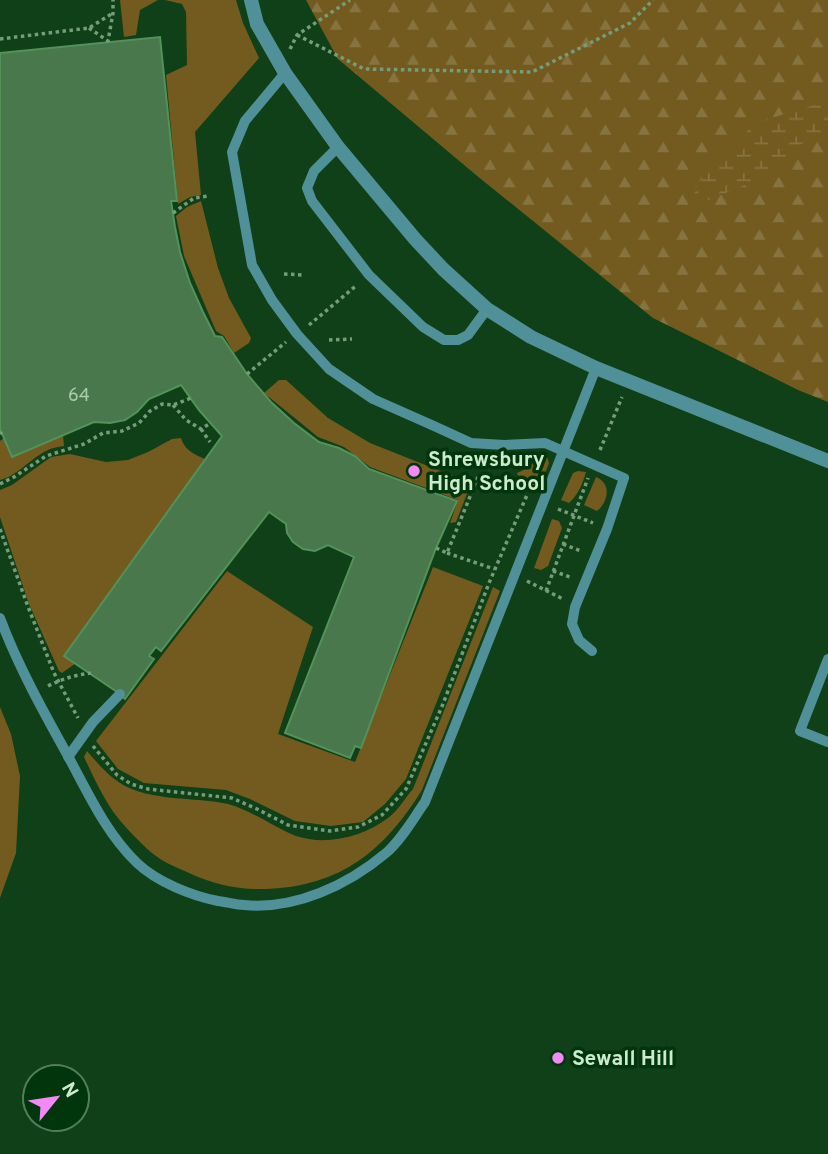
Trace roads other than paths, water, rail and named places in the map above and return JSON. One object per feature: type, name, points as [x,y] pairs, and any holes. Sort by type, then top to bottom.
[{"type":"street","points":[[251,0],[257,24],[285,73],[338,147],[443,270],[487,309],[531,337],[596,368],[828,461]]},
{"type":"lane","points":[[285,73],[245,121],[232,152],[252,265],[272,300],[297,334],[329,369],[373,399],[471,443],[545,443],[624,478],[607,530],[575,606],[572,624],[579,640],[592,651]]},
{"type":"lane","points":[[338,147],[314,172],[307,188],[312,201],[369,275],[423,327],[444,340],[458,340],[468,335],[487,309]]},
{"type":"lane","points":[[0,618],[34,694],[84,788],[116,839],[139,865],[165,883],[201,898],[246,906],[279,904],[306,898],[334,887],[388,851],[425,802],[596,368]]},
{"type":"lane","points":[[828,659],[800,731],[828,742]]},
{"type":"lane","points":[[68,757],[93,723],[120,694]]},
{"type":"place","name":"Shrewsbury High School","points":[[414,471]]},
{"type":"place","name":"Sewall Hill","points":[[558,1058]]}]
